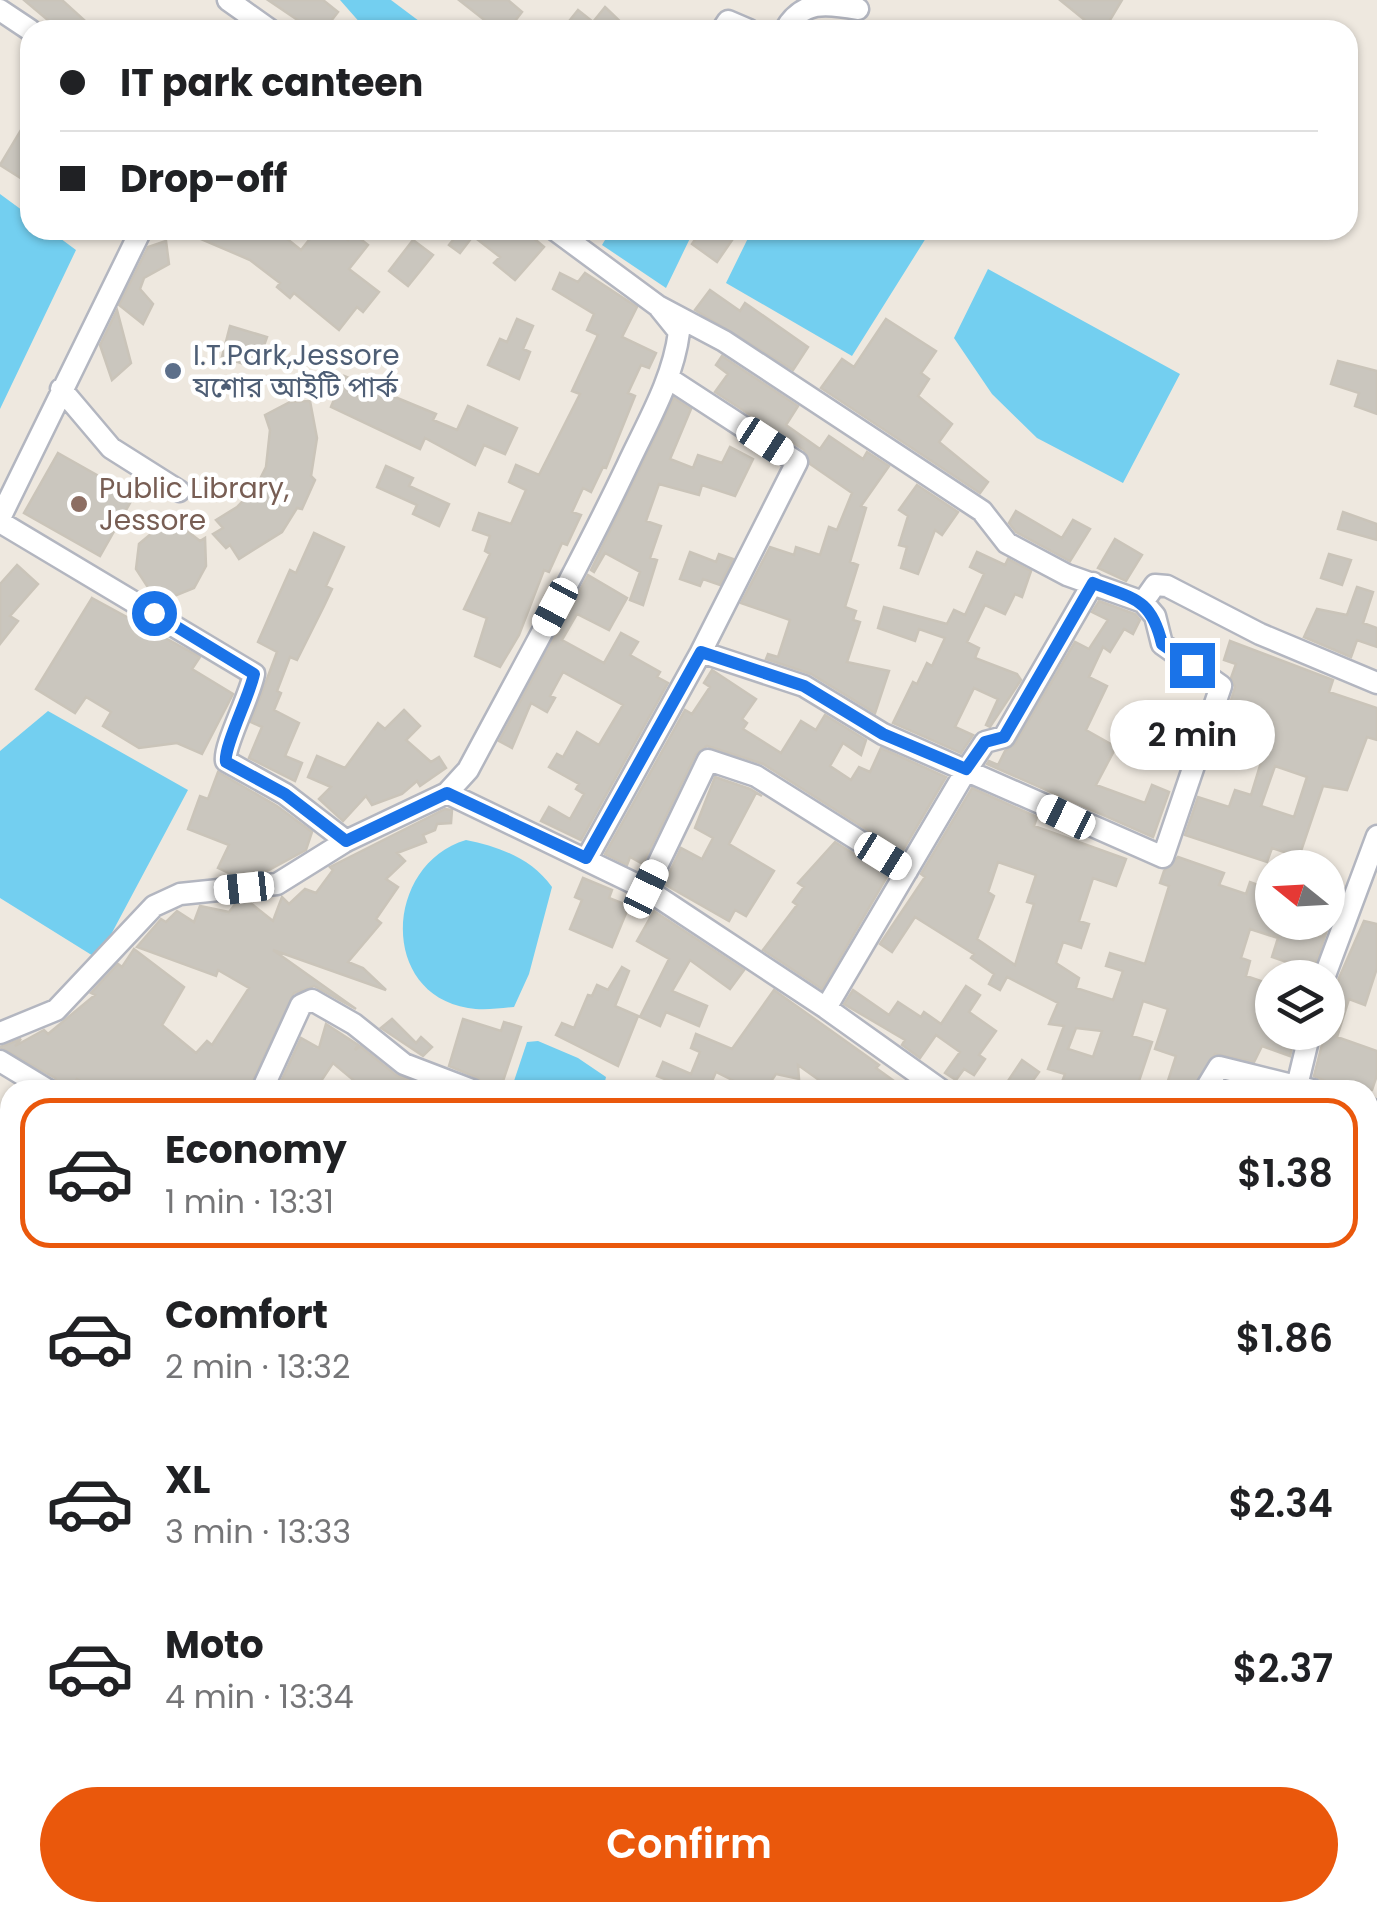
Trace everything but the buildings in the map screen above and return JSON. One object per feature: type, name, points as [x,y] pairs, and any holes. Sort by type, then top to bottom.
[{"type":"street","points":[[212,0],[240,20]]},
{"type":"street","points":[[228,0],[256,20]]},
{"type":"street","points":[[790,20],[794,13],[821,2],[858,10]]},
{"type":"street","points":[[136,240],[0,520],[254,674],[243,716],[224,752],[226,762],[285,794],[346,841]]},
{"type":"street","points":[[0,1033],[56,1010],[154,906],[180,894],[277,884],[346,841],[447,793],[468,770],[572,574],[668,378],[679,332],[658,306],[585,240]]},
{"type":"street","points":[[658,306],[724,340],[982,511],[1008,543],[1143,602],[1156,616],[1162,644],[1221,686],[1163,857],[883,734],[804,686],[701,652]]},
{"type":"street","points":[[586,858],[701,652],[798,462],[668,378]]},
{"type":"street","points":[[61,389],[111,448],[179,491]]},
{"type":"street","points":[[826,1008],[966,769],[985,742],[1004,737],[1093,583]]},
{"type":"street","points":[[1143,602],[1155,585],[1167,586],[1260,634],[1377,683]]},
{"type":"street","points":[[646,889],[708,760],[756,776],[907,870]]},
{"type":"street","points":[[447,793],[646,889],[927,1080]]},
{"type":"street","points":[[1331,960],[1377,836]]},
{"type":"street","points":[[267,1080],[301,1005],[312,1000],[354,1024],[404,1064],[446,1080]]},
{"type":"street","points":[[1306,1080],[1308,1050]]},
{"type":"street","points":[[0,1061],[31,1080]]},
{"type":"street","points":[[1211,1080],[1219,1067],[1272,1080]]},
{"type":"water","points":[[340,0],[391,0],[418,20],[358,20]]},
{"type":"water","points":[[0,194],[20,209],[20,240],[62,240],[76,250],[0,409]]},
{"type":"water","points":[[605,240],[689,240],[666,288],[602,245]]},
{"type":"water","points":[[747,240],[925,240],[852,356],[726,283]]},
{"type":"water","points":[[988,269],[1180,374],[1123,483],[1037,438],[992,394],[954,338]]},
{"type":"water","points":[[48,711],[188,790],[98,959],[0,898],[0,751]]},
{"type":"water","points":[[466,840],[514,855],[552,887],[529,974],[514,1007],[474,1009],[439,997],[418,979],[406,955],[403,927],[407,900],[419,874],[439,853]]},
{"type":"water","points":[[538,1041],[578,1058],[605,1080],[514,1080],[527,1042]]},
{"type":"place","name":"I.T.Park,Jessore যশোর আইটি পার্ক","points":[[173,371]]},
{"type":"place","name":"Public Library, Jessore","points":[[79,504]]},
{"type":"route","points":[[154,613],[254,674],[243,716],[224,752],[226,762],[238,765],[285,794],[346,841],[428,798],[447,793],[586,858],[701,652],[804,686],[883,734],[966,769],[985,742],[1004,737],[1093,583],[1143,602],[1156,616],[1162,644],[1192,665]]}]
